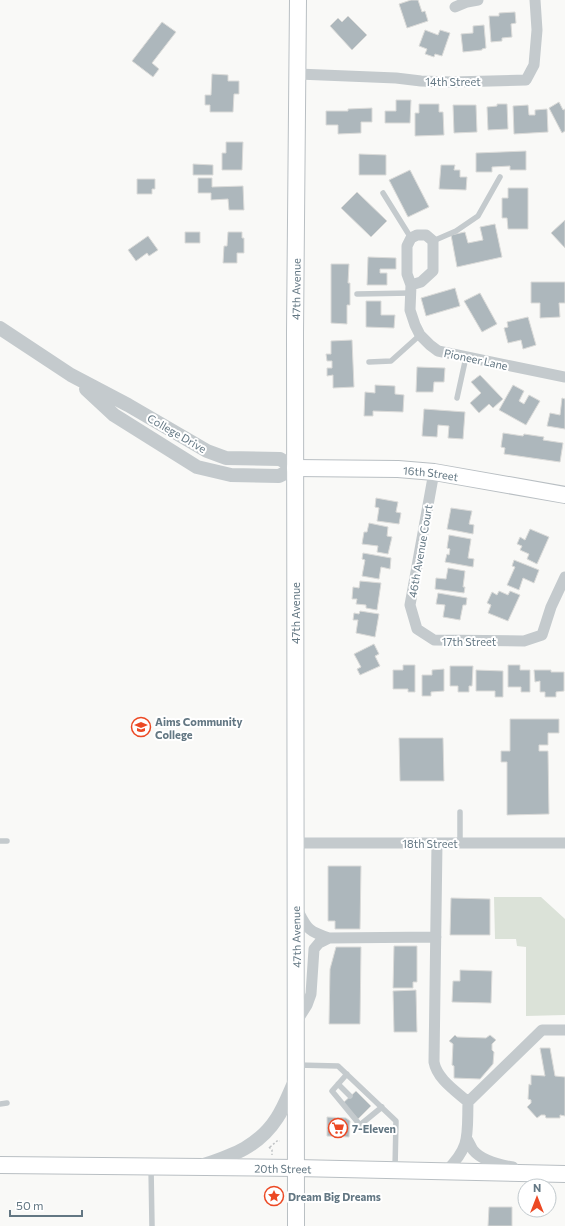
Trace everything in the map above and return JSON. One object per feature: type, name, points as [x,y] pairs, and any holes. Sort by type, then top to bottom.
[{"type":"main road","name":"47th Avenue","points":[[296,1226],[297,1021],[295,904],[295,271],[298,0]]},
{"type":"main road","name":"16th Street","points":[[295,468],[384,469],[434,472],[565,495]]},
{"type":"main road","name":"20th Street","points":[[0,1165],[296,1168],[565,1174]]},
{"type":"street","points":[[455,7],[467,2],[478,0]]},
{"type":"street","name":"14th Street","points":[[298,74],[452,82],[526,80],[534,65],[537,30],[536,0]]},
{"type":"street","points":[[411,238],[417,235],[426,235],[433,241],[433,271],[411,289]]},
{"type":"street","name":"Pioneer Lane","points":[[411,238],[407,246],[406,274],[411,289],[410,310],[420,335],[430,345],[438,351],[565,377]]},
{"type":"street","name":"College Drive","points":[[0,328],[71,375],[128,405],[207,452],[226,458],[280,459],[295,468]]},
{"type":"street","name":"46th Avenue Court","points":[[417,629],[410,605],[434,472]]},
{"type":"street","name":"17th Street","points":[[417,629],[434,640],[524,641],[542,635],[551,607],[565,577]]},
{"type":"street","name":"18th Street","points":[[295,843],[565,843]]},
{"type":"street","points":[[437,843],[434,1062],[435,1068],[440,1076],[468,1102]]},
{"type":"street","points":[[295,904],[309,929],[317,934],[329,938],[436,937]]},
{"type":"street","points":[[297,1021],[307,1005],[311,994],[314,949],[319,943],[329,938]]},
{"type":"street","points":[[446,1172],[462,1153],[467,1138],[468,1102],[542,1030],[565,1030]]},
{"type":"street","points":[[199,1167],[230,1156],[246,1148],[260,1138],[277,1118],[297,1072]]},
{"type":"street","points":[[467,1138],[473,1150],[481,1156],[498,1164],[543,1174]]},
{"type":"lane","points":[[433,241],[456,231],[478,216],[500,177]]},
{"type":"lane","points":[[383,193],[411,238]]},
{"type":"lane","points":[[357,294],[411,289]]},
{"type":"lane","points":[[369,362],[391,361],[420,335]]},
{"type":"lane","points":[[458,398],[466,357]]},
{"type":"lane","points":[[460,812],[460,843]]},
{"type":"lane","points":[[0,842],[7,842]]},
{"type":"lane","points":[[297,1072],[338,1066],[382,1107],[396,1121],[395,1170]]},
{"type":"lane","points":[[347,1074],[332,1090],[360,1125],[382,1107]]},
{"type":"lane","points":[[338,1084],[350,1096]]},
{"type":"lane","points":[[0,1104],[7,1103]]},
{"type":"lane","points":[[365,1112],[369,1117]]},
{"type":"lane","points":[[151,1167],[152,1226]]},
{"type":"path","points":[[270,1147],[277,1141],[280,1141]]},
{"type":"path","points":[[264,1142],[272,1150],[272,1155]]},
{"type":"shaded area","points":[[494,897],[541,897],[565,919],[565,1015],[526,1016],[526,947],[517,946],[516,939],[495,939]]},
{"type":"building","points":[[411,0],[418,0],[422,12],[425,11],[428,21],[407,28],[399,4]]},
{"type":"building","points":[[515,12],[516,23],[511,24],[512,37],[502,38],[502,41],[491,42],[489,16],[499,16],[499,13]]},
{"type":"building","points":[[348,16],[367,35],[352,50],[330,26],[338,18],[342,22]]},
{"type":"building","points":[[162,22],[176,32],[152,63],[159,69],[153,77],[132,61]]},
{"type":"building","points":[[484,25],[486,48],[482,50],[463,52],[461,34],[473,33],[473,26]]},
{"type":"building","points":[[425,30],[438,35],[440,30],[450,33],[442,56],[435,54],[434,57],[425,54],[427,49],[419,46]]},
{"type":"building","points":[[212,74],[228,75],[228,81],[239,81],[239,94],[234,94],[233,112],[210,112],[210,105],[205,105],[205,95],[211,95]]},
{"type":"building","points":[[396,100],[411,100],[410,123],[385,123],[385,111],[396,111]]},
{"type":"building","points":[[559,102],[563,110],[565,109],[565,131],[562,133],[549,108]]},
{"type":"building","points":[[419,104],[439,104],[439,112],[443,112],[444,135],[415,136],[415,113],[419,113]]},
{"type":"building","points":[[497,104],[507,104],[508,129],[488,130],[487,107],[497,106]]},
{"type":"building","points":[[453,105],[476,105],[477,132],[454,133]]},
{"type":"building","points":[[528,105],[529,115],[535,115],[535,110],[547,109],[548,132],[514,134],[513,106]]},
{"type":"building","points":[[372,108],[372,122],[361,122],[361,133],[338,134],[338,125],[326,125],[326,111],[348,111],[348,109]]},
{"type":"building","points":[[226,142],[243,142],[242,170],[222,170],[222,153],[226,153]]},
{"type":"building","points":[[526,151],[526,170],[510,170],[510,166],[492,167],[492,172],[476,172],[476,153]]},
{"type":"building","points":[[359,154],[386,155],[386,175],[359,175]]},
{"type":"building","points":[[193,164],[213,165],[213,175],[193,175]]},
{"type":"building","points":[[441,165],[455,165],[454,170],[460,170],[460,177],[467,177],[466,190],[439,189]]},
{"type":"building","points":[[410,170],[429,207],[408,217],[389,180]]},
{"type":"building","points":[[198,178],[212,178],[212,187],[243,186],[244,210],[229,210],[228,199],[211,200],[211,193],[198,193]]},
{"type":"building","points":[[137,179],[155,179],[155,189],[152,189],[152,194],[137,194]]},
{"type":"building","points":[[508,188],[528,188],[528,229],[508,229],[507,218],[502,218],[502,198],[508,198]]},
{"type":"building","points":[[357,192],[387,221],[371,237],[341,208]]},
{"type":"building","points":[[565,220],[565,248],[551,233]]},
{"type":"building","points":[[495,224],[502,257],[457,267],[451,235],[465,232],[468,243],[483,240],[480,227]]},
{"type":"building","points":[[185,232],[200,232],[200,243],[185,243]]},
{"type":"building","points":[[228,232],[242,232],[242,238],[244,238],[244,253],[237,253],[237,263],[223,263],[224,246],[227,246]]},
{"type":"building","points":[[148,236],[158,250],[149,256],[147,253],[136,261],[128,250]]},
{"type":"building","points":[[368,257],[396,258],[396,269],[380,269],[380,273],[387,273],[387,285],[367,285]]},
{"type":"building","points":[[331,264],[349,264],[348,283],[350,283],[350,305],[347,305],[347,324],[331,323]]},
{"type":"building","points":[[531,282],[565,282],[565,303],[559,303],[560,317],[540,318],[540,303],[531,303]]},
{"type":"building","points":[[455,288],[460,306],[426,316],[421,298]]},
{"type":"building","points":[[480,293],[497,324],[482,332],[464,301]]},
{"type":"building","points":[[366,301],[381,301],[381,315],[395,315],[394,328],[366,327]]},
{"type":"building","points":[[528,317],[536,345],[523,349],[521,340],[508,343],[504,328],[508,327],[507,322]]},
{"type":"building","points":[[352,340],[354,387],[333,388],[333,375],[327,376],[327,368],[332,368],[332,361],[327,361],[326,354],[331,354],[331,341]]},
{"type":"building","points":[[417,367],[445,368],[444,382],[434,382],[433,392],[416,392]]},
{"type":"building","points":[[480,375],[503,399],[493,408],[489,404],[479,413],[470,403],[481,393],[471,382]]},
{"type":"building","points":[[375,385],[395,386],[395,394],[404,395],[403,412],[373,411],[373,416],[364,416],[365,392],[375,393]]},
{"type":"building","points":[[513,385],[524,391],[519,401],[524,404],[529,395],[540,401],[526,425],[499,410]]},
{"type":"building","points":[[562,398],[565,399],[565,429],[547,426],[550,413],[560,415]]},
{"type":"building","points":[[424,409],[465,412],[463,439],[448,438],[449,426],[438,425],[437,437],[422,436]]},
{"type":"building","points":[[503,433],[544,437],[543,440],[563,443],[560,462],[504,454],[505,448],[501,447]]},
{"type":"building","points":[[376,498],[398,502],[396,512],[401,513],[399,524],[377,521],[379,508],[375,507]]},
{"type":"building","points":[[451,508],[472,511],[469,524],[474,525],[473,534],[447,529]]},
{"type":"building","points":[[369,523],[388,527],[387,536],[392,537],[388,554],[377,552],[378,546],[362,544],[364,532],[367,532]]},
{"type":"building","points":[[530,529],[549,537],[537,564],[527,559],[529,554],[520,550],[522,546],[517,544],[520,537],[525,540]]},
{"type":"building","points":[[449,535],[471,539],[468,558],[474,559],[473,567],[445,562],[447,554],[449,555],[450,549],[447,548]]},
{"type":"building","points":[[363,553],[391,558],[390,569],[381,567],[379,579],[362,576],[365,560],[362,559]]},
{"type":"building","points":[[514,560],[539,570],[534,583],[523,578],[519,590],[507,585],[515,567],[512,566]]},
{"type":"building","points":[[448,568],[465,571],[463,587],[465,587],[464,593],[435,589],[436,578],[446,579]]},
{"type":"building","points":[[360,581],[381,583],[377,610],[366,608],[366,605],[356,604],[357,599],[352,599],[353,587],[359,588]]},
{"type":"building","points":[[499,591],[508,595],[510,591],[520,595],[508,621],[488,613],[491,605],[487,603],[492,592],[497,595]]},
{"type":"building","points":[[438,593],[467,598],[466,605],[463,605],[460,620],[443,617],[445,605],[436,604]]},
{"type":"building","points":[[360,611],[379,614],[375,637],[356,633],[358,620],[353,620],[354,613],[359,614]]},
{"type":"building","points":[[374,644],[379,654],[375,656],[380,666],[360,675],[357,669],[361,667],[354,654]]},
{"type":"building","points":[[403,665],[415,665],[415,692],[408,692],[408,689],[393,689],[393,670],[403,670]]},
{"type":"building","points":[[508,665],[520,665],[520,670],[530,670],[530,692],[521,692],[521,687],[508,687]]},
{"type":"building","points":[[450,666],[473,666],[472,686],[469,686],[469,692],[458,692],[458,686],[450,686]]},
{"type":"building","points":[[444,669],[444,691],[431,692],[431,696],[422,696],[422,675],[432,675],[432,670]]},
{"type":"building","points":[[476,670],[503,671],[503,697],[495,697],[495,691],[476,691]]},
{"type":"building","points":[[534,670],[564,672],[564,691],[556,692],[556,697],[545,697],[545,692],[540,692],[540,681],[535,682]]},
{"type":"building","points":[[510,719],[559,719],[559,733],[548,733],[548,745],[539,745],[539,751],[548,751],[549,814],[507,815],[507,762],[501,762],[501,751],[510,751]]},
{"type":"building","points":[[399,738],[443,738],[444,781],[400,781]]},
{"type":"building","points":[[328,866],[361,866],[360,929],[335,929],[335,921],[328,921]]},
{"type":"building","points":[[451,898],[490,899],[490,935],[450,935]]},
{"type":"building","points":[[394,946],[417,946],[417,982],[413,982],[413,988],[393,988]]},
{"type":"building","points":[[336,947],[361,947],[360,1024],[329,1024],[330,969]]},
{"type":"building","points":[[460,970],[492,971],[491,1003],[452,1002],[453,981],[460,981]]},
{"type":"building","points":[[416,990],[417,1032],[394,1032],[393,991]]},
{"type":"building","points":[[455,1035],[457,1037],[486,1038],[490,1035],[496,1040],[492,1044],[492,1050],[494,1052],[493,1064],[480,1079],[454,1078],[454,1066],[452,1065],[453,1044],[449,1041]]},
{"type":"building","points":[[540,1048],[550,1048],[555,1076],[565,1077],[565,1116],[560,1115],[560,1118],[546,1118],[545,1115],[541,1115],[537,1118],[527,1107],[531,1103],[531,1100],[528,1099],[529,1084],[531,1085],[531,1075],[545,1076]]},
{"type":"building","name":"7-Eleven","points":[[356,1091],[371,1106],[358,1119],[343,1103]]},
{"type":"building","name":"7-Eleven","points":[[327,1117],[346,1118],[350,1121],[349,1137],[327,1136]]},
{"type":"building","points":[[489,1207],[512,1207],[512,1226],[488,1226]]},
{"type":"place","name":"Aims Community College","points":[[141,727]]},
{"type":"place","name":"7-Eleven","points":[[338,1128]]},
{"type":"place","name":"Dream Big Dreams","points":[[274,1196]]}]
